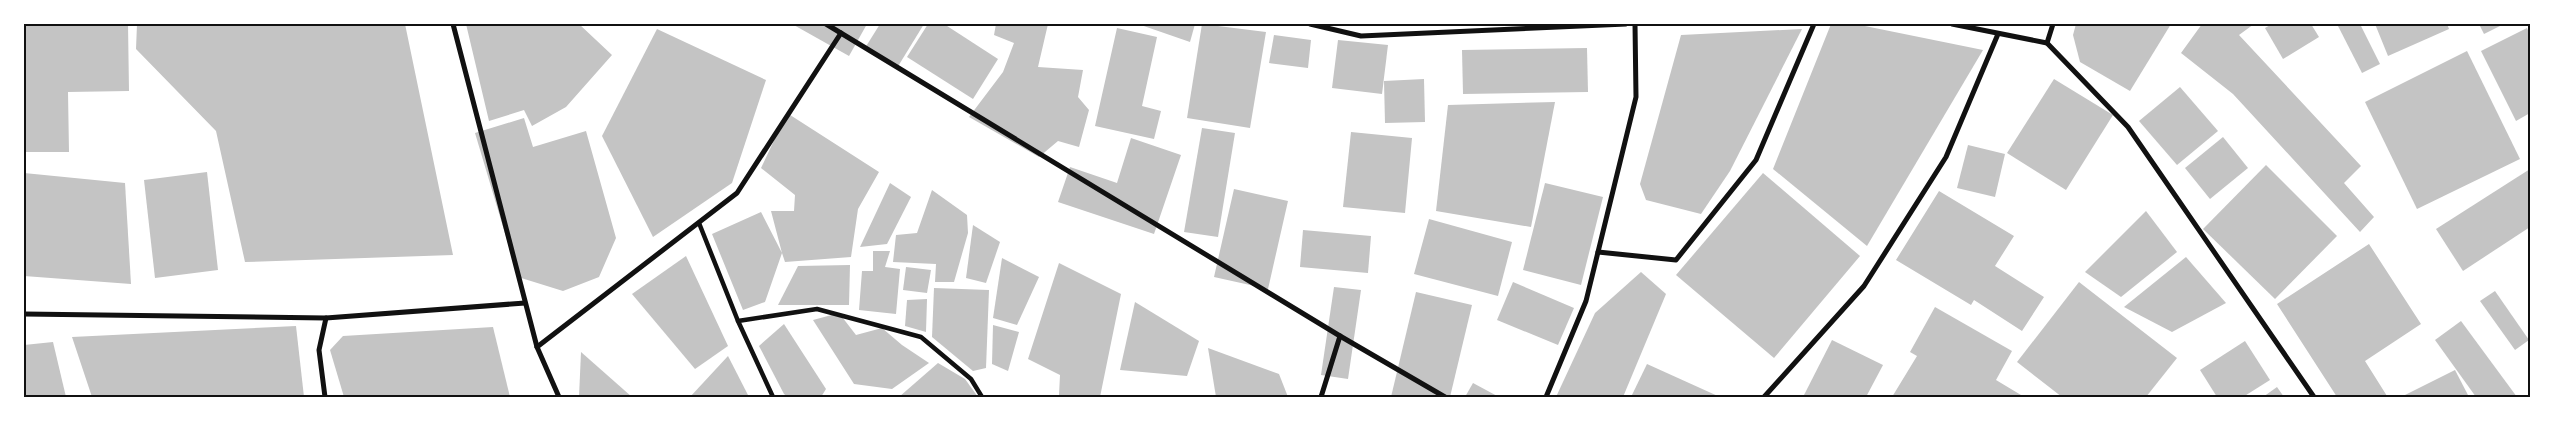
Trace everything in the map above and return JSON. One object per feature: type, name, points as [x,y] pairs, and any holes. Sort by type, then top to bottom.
[{"type":"street","points":[[453,24],[537,347],[557,397]]},
{"type":"street","points":[[826,24],[1340,336],[1445,397]]},
{"type":"street","points":[[1310,24],[1361,36],[1626,24]]},
{"type":"street","points":[[1546,397],[1586,301],[1636,97],[1634,24]]},
{"type":"street","points":[[1598,252],[1676,260],[1756,160],[1814,24]]},
{"type":"street","points":[[1952,24],[2047,44],[2128,127],[2314,397]]},
{"type":"street","points":[[2047,44],[2053,24]]},
{"type":"street","points":[[537,347],[737,193],[841,33]]},
{"type":"street","points":[[1764,397],[1864,286],[1946,157],[1998,34]]},
{"type":"street","points":[[699,223],[738,321],[773,397]]},
{"type":"street","points":[[24,314],[326,318],[525,303]]},
{"type":"street","points":[[738,321],[817,309],[921,337],[971,379],[982,397]]},
{"type":"street","points":[[325,397],[319,350],[326,318]]},
{"type":"street","points":[[1321,397],[1340,336]]},
{"type":"building","points":[[24,24],[128,24],[129,91],[68,92],[69,152],[24,152]]},
{"type":"building","points":[[137,24],[405,24],[453,255],[245,262],[216,131],[136,49]]},
{"type":"building","points":[[466,24],[579,24],[612,55],[566,107],[532,126],[524,110],[489,121]]},
{"type":"building","points":[[792,24],[867,24],[849,56]]},
{"type":"building","points":[[880,24],[924,24],[897,68],[865,48]]},
{"type":"building","points":[[928,24],[944,24],[998,59],[973,99],[907,57]]},
{"type":"building","points":[[996,24],[1048,24],[1038,67],[1083,70],[1078,97],[1089,110],[1079,147],[1058,141],[1039,157],[969,117],[1003,72],[1014,43],[994,35]]},
{"type":"building","points":[[1138,24],[1195,24],[1190,42]]},
{"type":"building","points":[[1202,24],[1266,32],[1250,128],[1187,118]]},
{"type":"building","points":[[1831,24],[1855,24],[1983,50],[1867,246],[1773,169]]},
{"type":"building","points":[[2076,24],[2171,24],[2130,91],[2080,62],[2073,35]]},
{"type":"building","points":[[2202,24],[2254,24],[2239,35],[2361,166],[2344,183],[2374,217],[2360,232],[2233,94],[2181,53]]},
{"type":"building","points":[[2272,24],[2311,24],[2319,37],[2283,59],[2265,28]]},
{"type":"building","points":[[2337,24],[2360,24],[2380,64],[2362,73]]},
{"type":"building","points":[[2375,24],[2447,24],[2449,29],[2388,56]]},
{"type":"building","points":[[2479,24],[2504,24],[2484,34]]},
{"type":"building","points":[[1117,28],[1157,37],[1142,106],[1161,111],[1154,139],[1095,126]]},
{"type":"building","points":[[2527,28],[2530,35],[2530,113],[2516,121],[2481,51]]},
{"type":"building","points":[[657,29],[766,80],[732,183],[653,237],[602,136]]},
{"type":"building","points":[[1802,29],[1730,171],[1701,214],[1646,200],[1640,184],[1681,35]]},
{"type":"building","points":[[1274,35],[1311,40],[1308,68],[1269,63]]},
{"type":"building","points":[[1338,40],[1388,45],[1382,94],[1332,88]]},
{"type":"building","points":[[1587,48],[1588,92],[1463,94],[1462,50]]},
{"type":"building","points":[[2467,51],[2520,159],[2417,209],[2365,102]]},
{"type":"building","points":[[1424,79],[1425,122],[1385,123],[1384,81]]},
{"type":"building","points":[[2054,79],[2113,115],[2066,190],[2007,153]]},
{"type":"building","points":[[2180,87],[2218,131],[2177,165],[2139,121]]},
{"type":"building","points":[[1555,102],[1531,227],[1436,211],[1448,105]]},
{"type":"building","points":[[787,113],[879,172],[858,209],[851,257],[785,262],[771,211],[794,211],[795,195],[761,168]]},
{"type":"building","points":[[524,118],[533,147],[586,131],[616,238],[599,277],[563,291],[518,277],[475,133]]},
{"type":"building","points":[[1202,128],[1235,133],[1218,237],[1184,232]]},
{"type":"building","points":[[1351,132],[1412,138],[1405,213],[1343,207]]},
{"type":"building","points":[[2223,137],[2248,168],[2210,199],[2185,168]]},
{"type":"building","points":[[1131,138],[1181,155],[1154,234],[1058,202],[1070,167],[1117,183]]},
{"type":"building","points":[[1968,145],[2005,154],[1995,197],[1957,188]]},
{"type":"building","points":[[2266,165],[2337,236],[2275,299],[2203,229]]},
{"type":"building","points":[[2530,169],[2530,227],[2463,271],[2436,229]]},
{"type":"building","points":[[207,172],[218,270],[155,278],[144,180]]},
{"type":"building","points":[[24,173],[125,183],[131,284],[24,276]]},
{"type":"building","points":[[1763,173],[1860,256],[1774,358],[1676,275]]},
{"type":"building","points":[[890,183],[911,197],[887,244],[860,247]]},
{"type":"building","points":[[1545,183],[1603,197],[1581,285],[1523,270]]},
{"type":"building","points":[[1234,189],[1288,201],[1268,289],[1214,277]]},
{"type":"building","points":[[932,190],[967,215],[968,233],[954,282],[935,282],[936,264],[893,262],[896,235],[917,233]]},
{"type":"building","points":[[1939,191],[2014,236],[1995,266],[2044,297],[2022,331],[1974,300],[1971,305],[1896,260]]},
{"type":"building","points":[[2146,211],[2177,252],[2121,297],[2085,272]]},
{"type":"building","points":[[761,212],[782,253],[765,302],[743,310],[712,234]]},
{"type":"building","points":[[1429,219],[1512,242],[1498,296],[1414,274]]},
{"type":"building","points":[[973,225],[1000,242],[986,283],[966,278]]},
{"type":"building","points":[[1303,230],[1371,236],[1368,273],[1300,267]]},
{"type":"building","points":[[2369,244],[2421,324],[2365,361],[2387,396],[2337,397],[2277,304]]},
{"type":"building","points":[[873,251],[890,251],[885,267],[900,269],[896,314],[859,310],[862,271],[873,271]]},
{"type":"building","points":[[686,256],[728,346],[695,369],[632,294]]},
{"type":"building","points":[[2186,257],[2226,303],[2172,332],[2124,307]]},
{"type":"building","points":[[1002,258],[1039,277],[1017,325],[993,318]]},
{"type":"building","points":[[1059,263],[1121,294],[1100,397],[1059,395],[1060,375],[1028,359]]},
{"type":"building","points":[[850,265],[849,305],[778,305],[798,266]]},
{"type":"building","points":[[906,267],[931,270],[927,293],[903,290]]},
{"type":"building","points":[[1641,272],[1666,294],[1623,397],[1556,397],[1595,313]]},
{"type":"building","points":[[1513,282],[1574,308],[1558,345],[1497,320]]},
{"type":"building","points":[[2079,282],[2177,358],[2146,397],[2062,397],[2017,362]]},
{"type":"building","points":[[1334,287],[1361,290],[1348,379],[1321,375]]},
{"type":"building","points":[[934,288],[989,290],[986,368],[973,371],[932,337]]},
{"type":"building","points":[[2495,291],[2529,340],[2515,350],[2480,301]]},
{"type":"building","points":[[1416,292],[1472,305],[1450,397],[1391,397]]},
{"type":"building","points":[[927,299],[926,332],[905,326],[907,300]]},
{"type":"building","points":[[1135,302],[1199,341],[1187,376],[1120,370]]},
{"type":"building","points":[[1935,307],[2012,351],[1996,380],[2021,395],[2020,397],[1892,397],[1917,356],[1910,352]]},
{"type":"building","points":[[839,313],[856,335],[882,328],[902,345],[929,363],[892,389],[854,384],[813,320]]},
{"type":"building","points":[[2461,321],[2517,397],[2476,397],[2435,340]]},
{"type":"building","points":[[784,324],[826,389],[821,397],[788,397],[784,394],[759,346]]},
{"type":"building","points":[[993,325],[1019,332],[1008,371],[992,364]]},
{"type":"building","points":[[296,326],[304,397],[92,397],[72,337]]},
{"type":"building","points":[[493,327],[510,397],[344,397],[330,350],[343,336]]},
{"type":"building","points":[[1832,340],[1883,365],[1866,397],[1803,397]]},
{"type":"building","points":[[2245,341],[2270,380],[2243,397],[2217,397],[2200,370]]},
{"type":"building","points":[[53,342],[66,397],[24,397],[24,345]]},
{"type":"building","points":[[1208,348],[1279,374],[1288,397],[1216,397]]},
{"type":"building","points":[[581,352],[632,397],[579,397]]},
{"type":"building","points":[[728,356],[749,397],[690,397]]},
{"type":"building","points":[[938,363],[965,379],[978,397],[899,397]]},
{"type":"building","points":[[1647,364],[1720,397],[1631,397]]},
{"type":"building","points":[[2455,370],[2469,397],[2401,397]]},
{"type":"building","points":[[1473,383],[1499,397],[1465,397]]},
{"type":"building","points":[[2277,387],[2284,397],[2263,397]]}]
